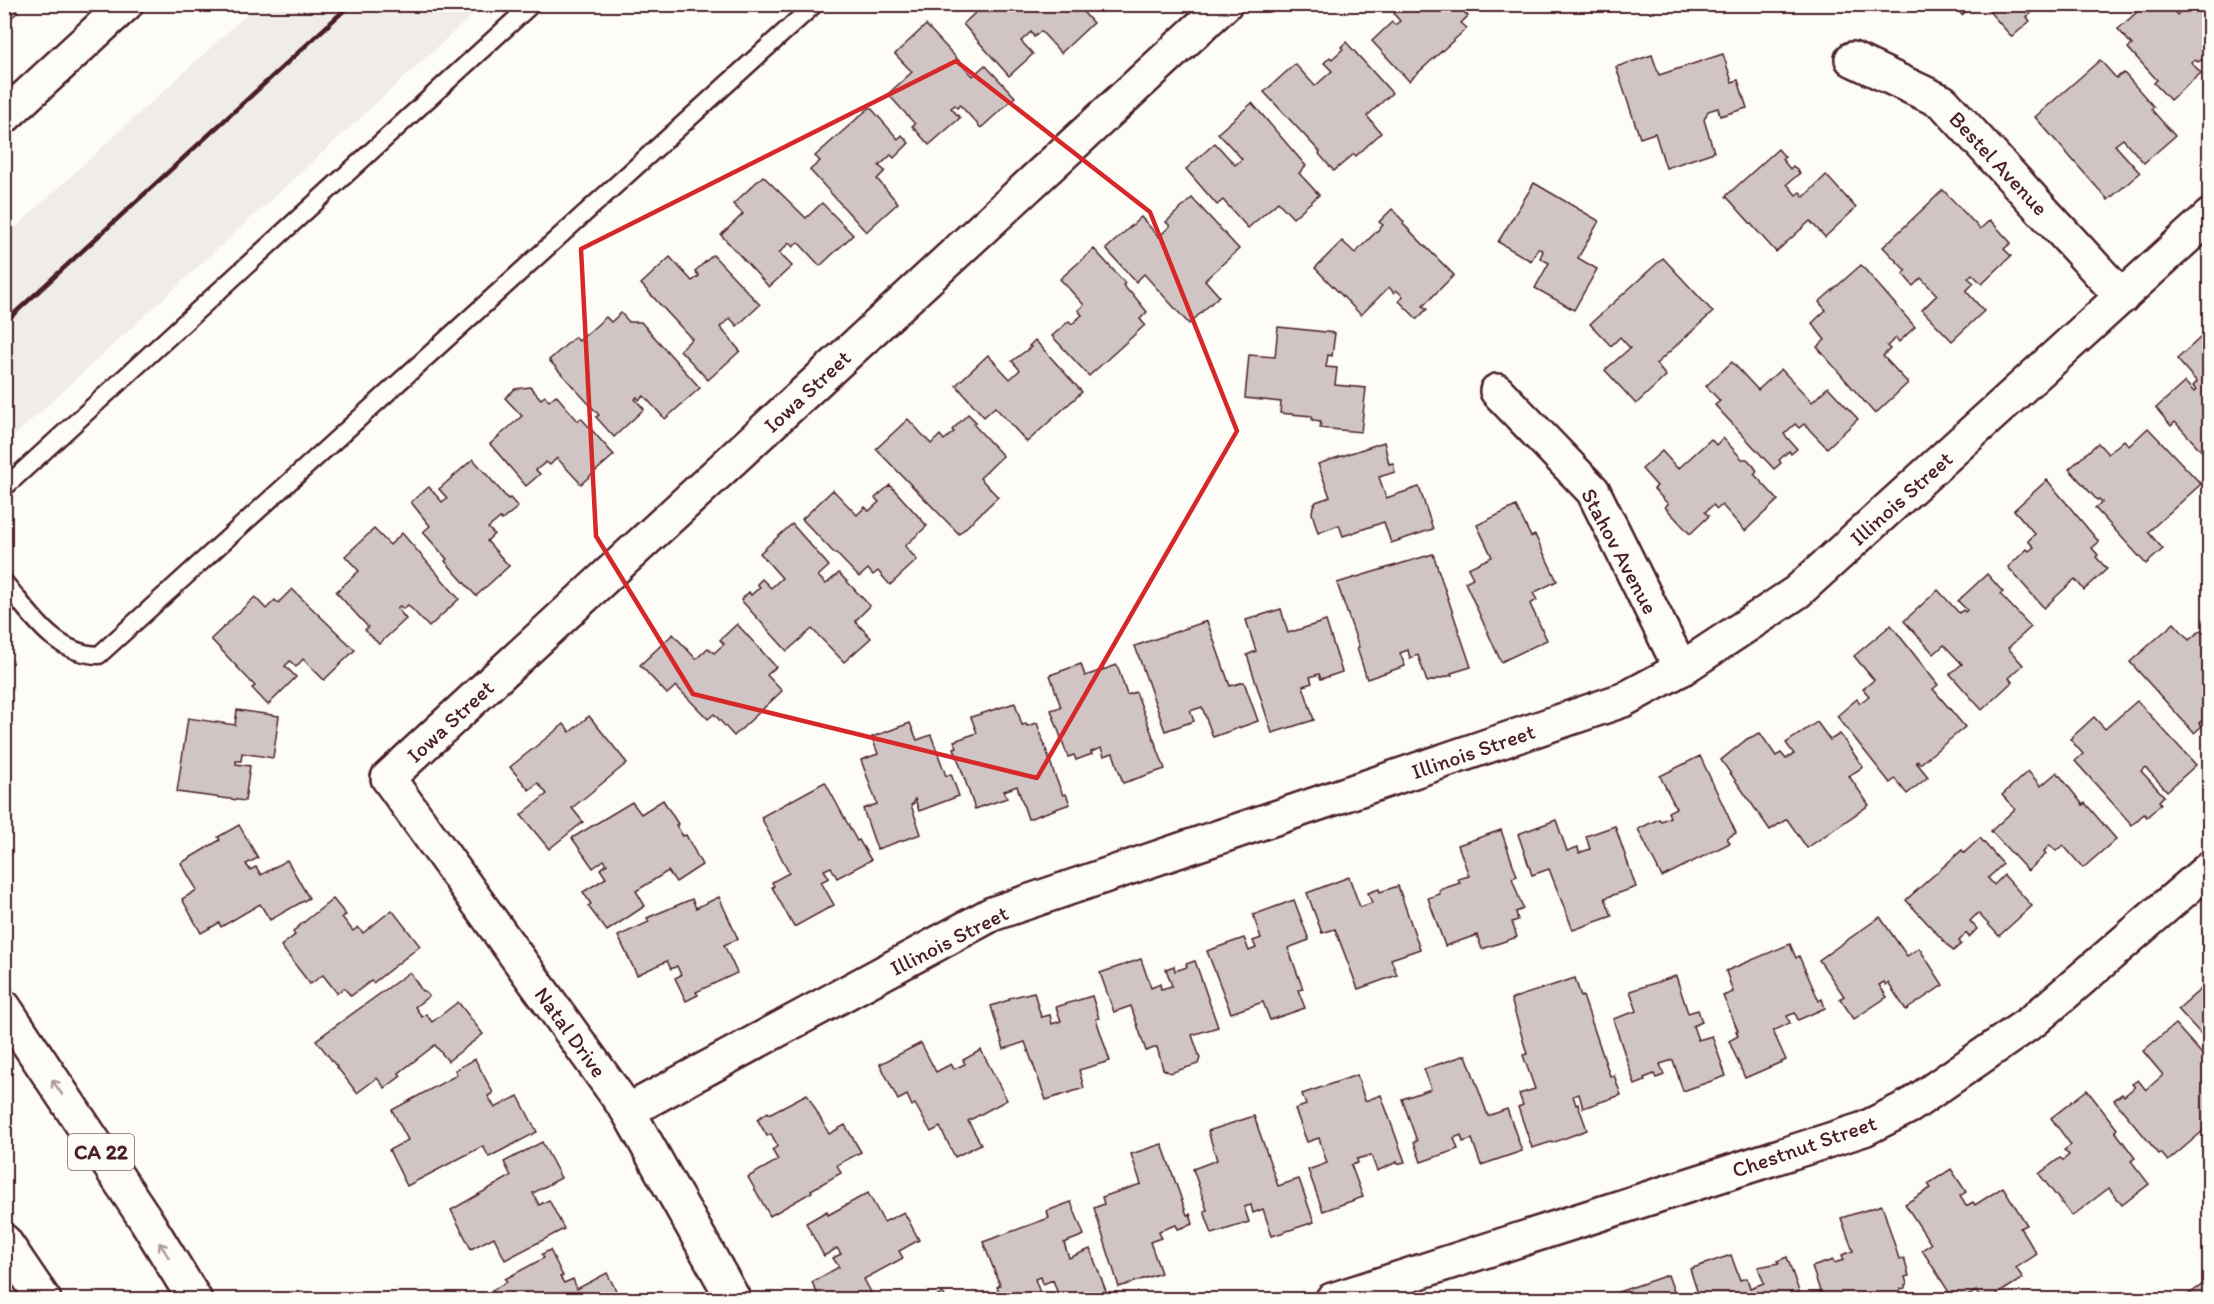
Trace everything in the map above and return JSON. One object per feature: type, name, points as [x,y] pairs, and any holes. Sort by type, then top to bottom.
[{"type":"main road","points":[[4,117],[126,4]]},
{"type":"main road","name":"Iowa Street","points":[[388,778],[1225,4]]},
{"type":"main road","name":"Bestel Avenue","points":[[1852,59],[1943,102],[2122,297]]},
{"type":"main road","name":"Illinois Street","points":[[628,1111],[992,914],[1623,700],[1681,669],[1797,592],[2210,216]]},
{"type":"main road","name":"Stahov Avenue","points":[[1497,391],[1593,491],[1681,669]]},
{"type":"main road","name":"Natal Drive","points":[[388,778],[628,1111],[734,1299]]},
{"type":"main road","name":"Chestnut Street","points":[[1332,1299],[1853,1132],[1883,1120],[1910,1106],[2034,1020],[2210,868]]},
{"type":"main road","name":"CA 22","points":[[4,1007],[146,1220],[195,1299]]},
{"type":"main road","points":[[4,1241],[44,1299]]},
{"type":"lane","points":[[4,488],[532,4]]},
{"type":"lane","points":[[4,582],[53,639],[82,655],[99,656],[815,4]]},
{"type":"highlighted area","points":[[956,61],[1150,212],[1237,431],[1037,778],[693,694],[596,536],[581,249]]},
{"type":"shaded area","points":[[257,5],[483,5],[5,444],[5,237]]},
{"type":"building","points":[[4,4],[11,4],[18,12],[4,24]]},
{"type":"building","points":[[985,4],[1047,4],[1049,6],[1051,4],[1076,4],[1093,23],[1061,53],[1041,31],[1034,37],[1031,32],[1021,41],[1033,54],[1009,76],[963,24]]},
{"type":"building","points":[[1399,4],[1463,4],[1460,8],[1468,16],[1461,23],[1467,28],[1409,81],[1372,41],[1392,22],[1395,25],[1400,21],[1394,14],[1401,7]]},
{"type":"building","points":[[1484,4],[1499,4],[1491,12]]},
{"type":"building","points":[[1952,4],[1974,4],[1962,15]]},
{"type":"building","points":[[1990,4],[2041,4],[2027,17],[2030,21],[2012,37],[1986,8]]},
{"type":"building","points":[[2146,4],[2168,4],[2177,15],[2188,4],[2191,4],[2210,25],[2210,69],[2201,60],[2198,62],[2195,59],[2191,62],[2201,73],[2170,100],[2154,83],[2157,80],[2128,48],[2132,45],[2118,29]]},
{"type":"building","points":[[926,25],[973,76],[985,65],[1015,97],[981,128],[960,105],[957,108],[955,105],[951,108],[960,118],[929,145],[912,126],[915,124],[888,94],[912,72],[895,54]]},
{"type":"building","points":[[1346,42],[1392,93],[1367,116],[1381,133],[1356,156],[1354,154],[1334,171],[1319,154],[1320,152],[1264,92],[1295,64],[1315,86],[1332,71],[1324,63],[1343,49],[1341,47]]},
{"type":"building","points":[[1723,54],[1732,82],[1738,80],[1747,108],[1720,116],[1718,108],[1708,111],[1704,120],[1714,152],[1666,168],[1655,133],[1640,138],[1616,67],[1652,55],[1659,75]]},
{"type":"building","points":[[2100,60],[2116,78],[2124,73],[2154,107],[2151,109],[2175,136],[2144,163],[2123,139],[2115,145],[2140,173],[2108,200],[2035,117]]},
{"type":"building","points":[[1252,103],[1306,166],[1299,173],[1319,195],[1293,218],[1278,202],[1248,228],[1223,200],[1217,205],[1186,169],[1215,143],[1235,165],[1242,159],[1218,133]]},
{"type":"building","points":[[870,107],[898,139],[902,135],[909,143],[894,158],[891,155],[879,166],[885,171],[877,179],[898,203],[866,232],[810,170],[820,161],[815,156]]},
{"type":"building","points":[[1778,149],[1785,157],[1782,159],[1790,169],[1793,166],[1800,173],[1787,184],[1796,195],[1800,192],[1804,197],[1826,175],[1856,208],[1825,237],[1810,221],[1776,252],[1726,196]]},
{"type":"building","points":[[763,176],[806,218],[822,203],[853,235],[820,266],[798,242],[793,247],[789,243],[779,253],[792,266],[769,287],[721,235],[743,214],[733,204]]},
{"type":"building","points":[[1534,183],[1599,221],[1578,258],[1597,269],[1574,310],[1535,288],[1549,263],[1540,258],[1543,251],[1538,248],[1531,261],[1498,242]]},
{"type":"building","points":[[1943,190],[1980,229],[1990,220],[2011,243],[2004,249],[2011,256],[1982,284],[1972,274],[1968,278],[1974,283],[1966,291],[1984,311],[1952,341],[1922,310],[1937,295],[1921,278],[1913,286],[1903,274],[1906,271],[1883,247]]},
{"type":"building","points":[[1192,198],[1239,249],[1205,280],[1219,296],[1189,324],[1144,274],[1136,282],[1106,249],[1141,217],[1159,237],[1170,226],[1166,222]]},
{"type":"building","points":[[1392,209],[1404,222],[1403,224],[1454,275],[1423,306],[1427,309],[1417,319],[1399,301],[1403,296],[1396,290],[1394,293],[1389,287],[1361,315],[1315,268],[1342,241],[1355,253],[1383,225],[1379,222]]},
{"type":"building","points":[[1094,249],[1125,283],[1123,285],[1147,312],[1140,319],[1145,325],[1089,376],[1052,336],[1069,321],[1072,324],[1082,315],[1078,310],[1084,305],[1060,279]]},
{"type":"building","points":[[713,255],[760,305],[737,326],[730,318],[720,327],[740,351],[708,380],[680,350],[692,339],[641,284],[670,257],[692,281],[699,276],[695,271]]},
{"type":"building","points":[[1663,258],[1713,312],[1656,364],[1666,376],[1636,404],[1605,370],[1630,348],[1620,337],[1611,346],[1590,324]]},
{"type":"building","points":[[1861,265],[1915,327],[1899,342],[1896,338],[1887,346],[1890,349],[1883,356],[1908,383],[1875,414],[1817,347],[1825,340],[1812,323],[1826,310],[1819,302]]},
{"type":"building","points":[[621,313],[629,322],[641,322],[700,388],[665,419],[644,396],[639,400],[637,397],[635,399],[644,409],[614,437],[596,417],[599,415],[549,360],[575,337],[579,341],[606,317],[611,322]]},
{"type":"building","points":[[1278,327],[1335,333],[1332,356],[1328,355],[1326,367],[1337,368],[1335,385],[1366,388],[1361,432],[1320,428],[1321,421],[1312,420],[1312,416],[1280,413],[1281,402],[1245,398],[1249,355],[1275,357]]},
{"type":"building","points":[[2210,329],[2210,460],[2175,422],[2171,426],[2156,408],[2185,382],[2194,392],[2196,390],[2193,386],[2197,382],[2177,359]]},
{"type":"building","points":[[1035,340],[1082,392],[1027,442],[995,407],[984,417],[956,385],[988,355],[1010,379],[1020,370],[1012,361],[1031,347],[1029,346]]},
{"type":"building","points":[[1732,362],[1758,390],[1781,369],[1812,402],[1828,387],[1858,419],[1827,448],[1804,424],[1799,428],[1795,424],[1784,434],[1797,449],[1791,454],[1789,451],[1779,460],[1781,463],[1774,469],[1715,405],[1720,401],[1706,386]]},
{"type":"building","points":[[530,387],[541,399],[545,396],[549,401],[556,395],[578,421],[581,418],[614,455],[581,484],[557,458],[550,465],[546,462],[536,470],[540,474],[526,486],[490,444],[522,416],[505,398],[515,389]]},
{"type":"building","points":[[968,414],[976,422],[973,424],[1003,456],[980,478],[998,497],[959,534],[876,449],[908,419],[931,444],[940,435],[944,440],[954,432],[952,430]]},
{"type":"building","points":[[2148,428],[2201,484],[2148,532],[2163,549],[2146,564],[2095,508],[2102,502],[2097,500],[2069,469],[2098,443],[2108,454],[2124,440],[2129,446]]},
{"type":"building","points":[[1723,438],[1742,459],[1747,459],[1753,465],[1757,471],[1754,474],[1778,500],[1745,531],[1722,505],[1717,509],[1713,505],[1705,512],[1709,516],[1690,534],[1665,507],[1668,504],[1654,489],[1657,486],[1642,469],[1662,451],[1678,469],[1711,439],[1716,445]]},
{"type":"building","points":[[1384,442],[1389,464],[1393,463],[1395,472],[1379,477],[1386,498],[1419,487],[1433,529],[1391,543],[1384,522],[1343,536],[1339,525],[1318,533],[1312,513],[1313,506],[1316,502],[1330,497],[1318,464]]},
{"type":"building","points":[[473,459],[508,499],[510,498],[518,507],[488,528],[494,534],[487,541],[509,566],[476,596],[423,532],[430,526],[411,502],[429,487],[442,502],[447,498],[439,489]]},
{"type":"building","points":[[2047,480],[2099,542],[2092,548],[2098,555],[2096,557],[2107,569],[2084,590],[2075,579],[2044,608],[2008,567],[2027,549],[2029,551],[2034,547],[2028,541],[2035,534],[2014,510]]},
{"type":"building","points":[[890,485],[927,526],[905,546],[917,560],[890,585],[878,571],[873,575],[868,569],[859,577],[802,519],[833,490],[857,515],[865,507],[869,511],[879,502],[875,498]]},
{"type":"building","points":[[1516,506],[1531,537],[1535,535],[1557,581],[1533,593],[1537,600],[1530,604],[1547,640],[1501,662],[1465,582],[1473,578],[1468,568],[1492,557],[1477,525]]},
{"type":"building","points":[[792,524],[829,566],[818,576],[826,584],[839,573],[870,606],[855,621],[871,638],[844,662],[812,629],[787,651],[741,600],[749,592],[751,595],[760,587],[757,584],[762,579],[771,588],[782,578],[760,553]]},
{"type":"building","points":[[374,529],[390,545],[402,533],[459,599],[429,627],[408,605],[403,609],[400,606],[397,608],[406,619],[379,644],[365,630],[368,627],[336,592],[359,571],[345,556]]},
{"type":"building","points":[[1433,554],[1471,667],[1427,682],[1418,655],[1410,658],[1408,650],[1400,653],[1405,666],[1367,679],[1357,648],[1359,647],[1337,583]]},
{"type":"building","points":[[1987,574],[2003,592],[2000,594],[2031,627],[2008,648],[2023,665],[2009,678],[2012,682],[1982,710],[1950,674],[1962,664],[1944,645],[1934,654],[1904,621],[1938,590],[1959,613],[1963,610],[1965,612],[1967,610],[1958,601]]},
{"type":"building","points":[[292,589],[355,650],[324,680],[303,659],[296,667],[290,661],[285,666],[296,677],[268,705],[252,688],[255,686],[211,639],[255,597],[266,609],[275,600],[278,603]]},
{"type":"building","points":[[1281,609],[1288,633],[1326,621],[1342,672],[1321,679],[1319,674],[1310,677],[1312,683],[1303,686],[1314,720],[1272,733],[1247,655],[1256,651],[1246,620]]},
{"type":"building","points":[[1207,621],[1230,686],[1244,682],[1258,721],[1213,737],[1202,707],[1190,711],[1194,721],[1165,731],[1135,646]]},
{"type":"building","points":[[2174,623],[2189,640],[2201,630],[2210,639],[2210,693],[2204,698],[2210,703],[2210,717],[2208,715],[2199,723],[2202,726],[2194,733],[2130,662]]},
{"type":"building","points":[[737,624],[776,667],[767,675],[782,691],[734,736],[714,714],[708,719],[676,686],[667,694],[640,665],[673,634],[696,659],[708,648],[714,653],[724,644],[720,640]]},
{"type":"building","points":[[1891,625],[1938,685],[1933,689],[1965,727],[1920,764],[1916,762],[1928,777],[1907,794],[1895,779],[1890,783],[1837,716],[1857,699],[1860,703],[1869,696],[1863,689],[1874,680],[1854,656]]},
{"type":"building","points":[[1081,664],[1085,676],[1117,665],[1127,695],[1136,692],[1165,769],[1123,783],[1113,753],[1104,756],[1101,748],[1076,760],[1074,755],[1068,757],[1051,710],[1061,707],[1050,675]]},
{"type":"building","points":[[2137,701],[2196,765],[2167,791],[2145,767],[2141,771],[2164,796],[2159,801],[2161,804],[2147,817],[2144,814],[2132,825],[2075,761],[2083,754],[2070,739],[2094,717],[2105,729]]},
{"type":"building","points":[[1015,703],[1022,725],[1037,723],[1055,776],[1063,795],[1066,794],[1070,804],[1028,819],[1017,786],[1004,791],[1007,798],[975,809],[954,748],[957,747],[954,741],[977,733],[971,717]]},
{"type":"building","points":[[237,710],[279,716],[273,758],[242,753],[241,761],[236,761],[236,764],[250,766],[245,801],[177,792],[188,718],[235,725]]},
{"type":"building","points":[[589,716],[627,763],[572,808],[583,822],[549,849],[521,815],[547,794],[538,783],[529,790],[510,767],[564,724],[570,732]]},
{"type":"building","points":[[1817,722],[1830,740],[1840,734],[1863,767],[1849,776],[1869,805],[1807,848],[1787,819],[1770,830],[1721,760],[1747,739],[1760,733],[1776,756],[1781,753],[1786,759],[1794,754],[1786,743]]},
{"type":"building","points":[[910,723],[917,740],[931,735],[946,776],[951,774],[959,796],[919,811],[915,799],[911,805],[921,834],[877,849],[863,809],[877,804],[861,760],[878,754],[872,737]]},
{"type":"building","points":[[1700,756],[1736,833],[1727,838],[1730,843],[1662,877],[1638,829],[1659,819],[1661,821],[1670,817],[1668,812],[1676,808],[1660,776]]},
{"type":"building","points":[[2028,771],[2041,786],[2057,772],[2083,805],[2085,803],[2116,839],[2083,868],[2063,845],[2056,851],[2050,845],[2044,851],[2046,854],[2028,871],[1991,831],[2015,809],[2002,795]]},
{"type":"building","points":[[825,782],[857,841],[859,840],[871,860],[837,878],[831,867],[824,870],[829,878],[821,882],[834,905],[794,927],[772,887],[774,886],[772,882],[789,873],[761,817]]},
{"type":"building","points":[[663,800],[702,865],[676,882],[668,871],[636,891],[645,906],[607,931],[588,906],[591,904],[583,892],[606,878],[600,869],[607,864],[604,860],[593,868],[572,838],[632,802],[641,814]]},
{"type":"building","points":[[1556,820],[1567,851],[1578,847],[1579,853],[1590,849],[1586,836],[1615,826],[1636,887],[1605,898],[1612,916],[1573,930],[1549,869],[1532,875],[1518,834]]},
{"type":"building","points":[[239,825],[258,858],[246,864],[250,870],[256,867],[261,875],[287,860],[309,898],[270,920],[260,904],[221,927],[219,923],[201,933],[182,899],[197,890],[181,863],[220,840],[218,837]]},
{"type":"building","points":[[1501,830],[1517,876],[1512,878],[1523,909],[1516,912],[1518,920],[1512,922],[1517,937],[1482,949],[1477,935],[1445,946],[1428,898],[1440,894],[1439,890],[1460,883],[1458,879],[1469,876],[1458,845]]},
{"type":"building","points":[[1980,838],[2003,864],[1988,878],[1994,885],[2004,875],[2032,906],[1999,936],[1978,913],[1970,921],[1977,929],[1969,937],[1966,933],[1959,941],[1961,944],[1953,951],[1906,900],[1962,850],[1964,853]]},
{"type":"building","points":[[1349,877],[1360,907],[1372,903],[1368,893],[1398,886],[1420,949],[1391,959],[1397,975],[1358,989],[1335,929],[1322,933],[1307,893]]},
{"type":"building","points":[[719,897],[738,939],[724,945],[737,973],[696,992],[698,995],[686,1001],[675,978],[681,975],[677,966],[671,969],[667,961],[637,975],[618,936],[649,922],[647,918],[692,899],[696,908]]},
{"type":"building","points":[[333,899],[346,915],[342,917],[353,931],[358,927],[363,933],[392,910],[420,946],[373,983],[371,981],[351,996],[344,988],[337,993],[323,975],[310,984],[281,946],[295,935],[293,932],[299,926]]},
{"type":"building","points":[[1294,900],[1309,940],[1288,948],[1303,989],[1298,990],[1305,1008],[1270,1020],[1263,1002],[1231,1013],[1207,951],[1244,938],[1249,951],[1256,948],[1253,941],[1261,938],[1253,915]]},
{"type":"building","points":[[1880,917],[1907,956],[1919,948],[1943,985],[1906,1010],[1888,983],[1886,985],[1884,982],[1879,985],[1887,997],[1854,1019],[1840,999],[1844,996],[1819,960]]},
{"type":"building","points":[[1790,944],[1796,958],[1799,956],[1819,1001],[1822,999],[1825,1008],[1798,1020],[1795,1013],[1787,1016],[1790,1023],[1773,1031],[1786,1060],[1745,1078],[1729,1041],[1738,1036],[1736,1031],[1738,1031],[1723,996],[1733,992],[1726,971]]},
{"type":"building","points":[[1141,959],[1151,988],[1160,984],[1161,989],[1172,986],[1166,969],[1174,966],[1175,971],[1195,961],[1218,1027],[1192,1035],[1200,1058],[1198,1064],[1170,1073],[1163,1069],[1157,1047],[1146,1051],[1131,1006],[1114,1012],[1100,973]]},
{"type":"building","points":[[410,972],[422,991],[429,996],[415,1007],[422,1017],[426,1014],[432,1022],[458,1002],[483,1034],[448,1061],[435,1045],[399,1073],[401,1076],[385,1088],[377,1078],[357,1093],[316,1040]]},
{"type":"building","points":[[1676,976],[1688,1013],[1698,1010],[1702,1022],[1693,1026],[1698,1040],[1712,1036],[1726,1076],[1683,1091],[1673,1060],[1660,1064],[1664,1075],[1656,1078],[1654,1074],[1635,1085],[1613,1019],[1637,1011],[1630,991]]},
{"type":"building","points":[[1575,978],[1610,1076],[1614,1075],[1621,1095],[1583,1108],[1579,1094],[1573,1096],[1587,1130],[1532,1148],[1518,1107],[1523,1105],[1519,1094],[1535,1089],[1523,1055],[1527,1054],[1511,999]]},
{"type":"building","points":[[2210,981],[2210,1042],[2209,1043],[2178,1009]]},
{"type":"building","points":[[1034,992],[1041,1017],[1050,1015],[1052,1024],[1061,1021],[1056,1007],[1092,996],[1099,1018],[1096,1019],[1110,1061],[1079,1070],[1084,1088],[1046,1100],[1025,1042],[1004,1049],[991,1006],[1009,1000],[1009,998]]},
{"type":"building","points":[[2175,1024],[2210,1063],[2210,1125],[2168,1161],[2161,1153],[2159,1154],[2114,1100],[2122,1094],[2124,1096],[2135,1087],[2132,1084],[2138,1080],[2146,1090],[2163,1075],[2143,1051]]},
{"type":"building","points":[[921,1043],[936,1072],[951,1064],[954,1069],[965,1064],[963,1060],[981,1050],[1007,1100],[968,1121],[981,1144],[955,1157],[940,1127],[931,1132],[915,1104],[912,1106],[907,1095],[898,1100],[880,1064]]},
{"type":"building","points":[[1466,1055],[1488,1116],[1507,1109],[1522,1151],[1481,1165],[1472,1139],[1463,1142],[1461,1135],[1454,1138],[1458,1149],[1421,1162],[1414,1142],[1417,1141],[1402,1099],[1431,1089],[1424,1069]]},
{"type":"building","points":[[475,1059],[493,1093],[488,1096],[495,1108],[518,1096],[537,1132],[489,1157],[483,1146],[407,1186],[389,1150],[408,1140],[392,1110],[457,1075],[455,1070]]},
{"type":"building","points":[[1357,1075],[1365,1101],[1381,1095],[1405,1162],[1397,1164],[1397,1162],[1377,1171],[1371,1155],[1357,1159],[1358,1163],[1351,1165],[1363,1197],[1323,1211],[1308,1170],[1327,1163],[1319,1138],[1307,1142],[1295,1109],[1306,1105],[1302,1094]]},
{"type":"building","points":[[2087,1090],[2117,1129],[2115,1131],[2135,1158],[2131,1161],[2149,1184],[2122,1205],[2109,1188],[2072,1216],[2039,1174],[2060,1158],[2063,1160],[2069,1155],[2064,1150],[2071,1145],[2051,1118]]},
{"type":"building","points":[[807,1094],[829,1134],[845,1125],[861,1152],[837,1165],[841,1173],[770,1216],[748,1177],[778,1160],[772,1150],[778,1146],[771,1134],[767,1136],[757,1119]]},
{"type":"building","points":[[1254,1116],[1278,1186],[1299,1179],[1314,1222],[1272,1236],[1263,1209],[1253,1213],[1251,1205],[1244,1207],[1249,1222],[1212,1234],[1204,1211],[1207,1210],[1193,1169],[1217,1160],[1208,1131]]},
{"type":"building","points":[[542,1142],[561,1178],[533,1193],[539,1205],[549,1200],[564,1229],[505,1260],[494,1237],[471,1249],[451,1210],[511,1176],[504,1162]]},
{"type":"building","points":[[1162,1144],[1187,1215],[1190,1214],[1193,1224],[1178,1229],[1176,1225],[1159,1231],[1161,1238],[1150,1242],[1161,1273],[1119,1287],[1094,1208],[1104,1204],[1102,1197],[1141,1184],[1131,1154]]},
{"type":"building","points":[[1951,1169],[1966,1192],[1960,1196],[1966,1206],[1973,1202],[1975,1205],[2003,1187],[2027,1225],[2020,1228],[2037,1254],[2016,1268],[2023,1278],[1988,1300],[1981,1300],[1976,1291],[1962,1300],[1954,1300],[1922,1250],[1931,1244],[1905,1204],[1931,1188],[1928,1184]]},
{"type":"building","points":[[868,1193],[884,1222],[904,1212],[919,1240],[899,1251],[903,1258],[864,1279],[874,1298],[820,1300],[812,1282],[839,1267],[833,1258],[841,1254],[837,1248],[824,1256],[806,1223],[827,1211],[828,1215]]},
{"type":"building","points":[[1071,1202],[1084,1235],[1064,1243],[1069,1258],[1090,1249],[1106,1291],[1088,1300],[1060,1300],[1053,1280],[1043,1284],[1041,1277],[1035,1279],[1040,1293],[1023,1300],[1002,1300],[997,1287],[1000,1285],[983,1242],[1049,1218],[1047,1211]]},
{"type":"building","points":[[1882,1205],[1899,1259],[1904,1258],[1909,1276],[1905,1277],[1907,1284],[1905,1288],[1900,1289],[1901,1295],[1894,1298],[1895,1300],[1823,1300],[1812,1267],[1833,1260],[1834,1263],[1844,1260],[1842,1255],[1853,1251],[1841,1218]]},
{"type":"building","points":[[550,1250],[563,1276],[560,1277],[564,1283],[573,1279],[577,1289],[607,1273],[621,1300],[496,1300],[492,1290],[507,1282],[505,1279],[544,1258],[542,1254]]},
{"type":"building","points":[[1731,1255],[1740,1280],[1747,1278],[1750,1288],[1764,1283],[1758,1267],[1779,1263],[1777,1261],[1787,1257],[1802,1300],[1700,1300],[1690,1269]]},
{"type":"building","points":[[1668,1275],[1677,1300],[1595,1300]]},
{"type":"building","points":[[2210,1279],[2210,1300],[2181,1300]]},
{"type":"building","points":[[943,1293],[947,1300],[930,1300]]},
{"type":"railway","points":[[4,323],[351,4]]}]
